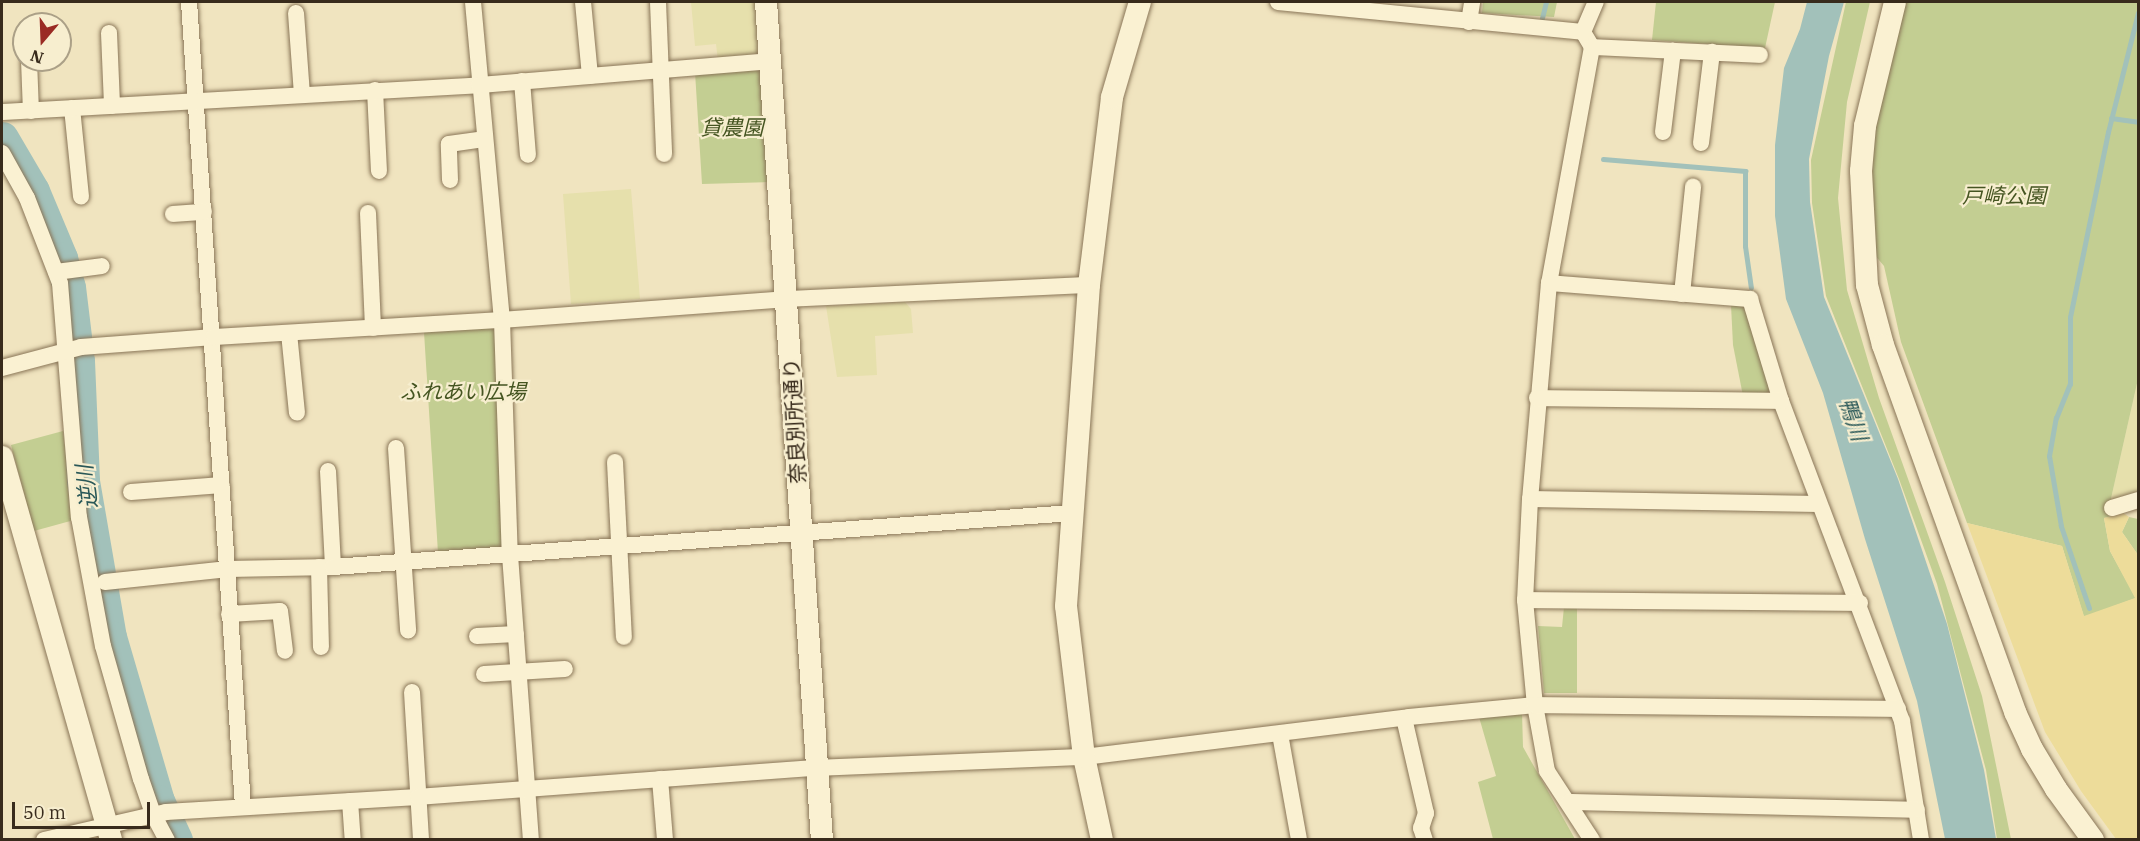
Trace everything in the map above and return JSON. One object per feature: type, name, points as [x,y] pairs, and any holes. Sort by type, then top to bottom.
[{"type":"street","points":[[189,2],[214,337],[229,615],[243,806]]},
{"type":"street","points":[[473,2],[502,320],[510,555],[531,840]]},
{"type":"street","points":[[583,2],[590,76]]},
{"type":"street","points":[[657,2],[664,154]]},
{"type":"street","name":"奈良別所通り","points":[[766,2],[822,840]]},
{"type":"street","points":[[1102,840],[1084,756],[1066,606],[1089,285],[1112,97],[1140,2]]},
{"type":"street","points":[[1278,2],[1469,22],[1673,51],[1760,55]]},
{"type":"street","points":[[1469,22],[1472,2]]},
{"type":"street","points":[[1592,840],[1547,771],[1535,705],[1525,600],[1537,398],[1550,283],[1588,39],[1596,2]]},
{"type":"street","points":[[1895,2],[1865,126],[1861,171],[1868,285],[1883,345],[2015,712],[2032,749],[2056,789],[2093,840]]},
{"type":"street","points":[[296,13],[302,94]]},
{"type":"street","points":[[110,33],[112,106]]},
{"type":"street","points":[[1663,132],[1673,51]]},
{"type":"street","points":[[1701,143],[1712,52]]},
{"type":"street","points":[[2,112],[479,85],[770,61]]},
{"type":"street","points":[[29,72],[30,111]]},
{"type":"street","points":[[522,81],[528,154]]},
{"type":"street","points":[[375,90],[380,171]]},
{"type":"street","points":[[72,108],[81,197]]},
{"type":"street","points":[[450,180],[449,144],[484,140]]},
{"type":"street","points":[[2,153],[27,198],[62,271],[60,283],[74,349],[80,526],[103,646],[167,840]]},
{"type":"street","points":[[1682,294],[1693,187]]},
{"type":"street","points":[[173,214],[204,212]]},
{"type":"street","points":[[368,213],[373,328]]},
{"type":"street","points":[[62,271],[102,266]]},
{"type":"street","points":[[1550,283],[1750,299],[1780,401],[1818,504],[1860,603],[1898,709],[1921,840]]},
{"type":"street","points":[[2,368],[74,349],[214,337],[502,320],[787,299],[1089,285]]},
{"type":"street","points":[[289,333],[297,413]]},
{"type":"street","points":[[1537,398],[1780,401]]},
{"type":"street","points":[[396,448],[408,631]]},
{"type":"street","points":[[2,457],[108,832]]},
{"type":"street","points":[[615,462],[624,637]]},
{"type":"street","points":[[321,647],[326,567],[328,471]]},
{"type":"street","points":[[131,492],[222,485]]},
{"type":"street","points":[[1530,499],[1818,504]]},
{"type":"street","points":[[2112,508],[2139,500]]},
{"type":"street","points":[[105,582],[228,569],[402,563],[1071,513]]},
{"type":"street","points":[[1525,600],[1860,603]]},
{"type":"street","points":[[229,615],[280,610],[285,651]]},
{"type":"street","points":[[477,636],[516,634]]},
{"type":"street","points":[[484,674],[565,669]]},
{"type":"street","points":[[412,692],[421,840]]},
{"type":"street","points":[[44,840],[108,832],[159,813],[817,768],[1084,756],[1404,718],[1535,705],[1898,709]]},
{"type":"street","points":[[1404,718],[1426,813],[1421,828],[1425,840]]},
{"type":"street","points":[[1280,734],[1299,840]]},
{"type":"street","points":[[660,779],[665,840]]},
{"type":"street","points":[[350,801],[353,840]]},
{"type":"street","points":[[1569,802],[1917,810]]},
{"type":"shaded area","points":[[691,2],[758,2],[761,51],[754,57],[718,61],[716,44],[695,46]]},
{"type":"shaded area","points":[[631,189],[640,299],[571,304],[563,194]]},
{"type":"shaded area","points":[[905,302],[911,309],[913,333],[875,336],[877,375],[837,377],[826,306]]},
{"type":"shaded area","points":[[2138,379],[2138,495],[2110,503]]},
{"type":"green space","points":[[1483,2],[1557,2],[1554,17],[1482,13]]},
{"type":"green space","points":[[1656,2],[1775,2],[1765,48],[1652,40]]},
{"type":"green space","points":[[1846,2],[1870,2],[1847,102],[1838,198],[1847,290],[1879,398],[1945,582],[1982,696],[2011,839],[1997,839],[1986,770],[1937,584],[1899,479],[1826,296],[1812,203],[1811,160]]},
{"type":"green space","name":"戸崎公園","points":[[1902,2],[2138,2],[2138,379],[2110,503],[2112,516],[2104,518],[2110,551],[2136,598],[2084,617],[2062,546],[1967,523],[1901,342],[1884,266],[1874,254],[1870,210],[1875,124]]},
{"type":"green space","name":"貸農園","points":[[755,66],[763,72],[769,182],[702,184],[695,72]]},
{"type":"green space","points":[[1731,305],[1742,305],[1748,311],[1771,396],[1743,396],[1733,345]]},
{"type":"green space","name":"ふれあい広場","points":[[494,327],[506,547],[438,553],[424,332]]},
{"type":"green space","points":[[63,431],[74,520],[34,531],[11,445]]},
{"type":"green space","points":[[2129,517],[2138,519],[2138,555],[2122,532]]},
{"type":"green space","points":[[1564,607],[1577,607],[1577,693],[1544,693],[1538,626],[1562,627]]},
{"type":"green space","points":[[1522,712],[1523,747],[1575,839],[1493,839],[1478,782],[1496,776],[1479,717]]},
{"type":"sand","points":[[2122,512],[2129,517],[2122,532],[2138,555],[2138,839],[2116,839],[2081,791],[2045,732],[1967,523],[2062,546],[2084,616],[2135,598],[2110,551],[2104,518],[2112,516],[2111,513]]},
{"type":"water","name":"鴨川","points":[[1807,2],[1844,2],[1829,56],[1809,159],[1810,202],[1824,297],[1898,479],[1947,624],[1984,770],[1996,839],[1945,839],[1917,701],[1865,539],[1823,393],[1786,299],[1775,216],[1775,145],[1784,68],[1800,29]]},
{"type":"waterway","points":[[1542,18],[1546,2]]},
{"type":"waterway","points":[[2089,608],[2061,526],[2049,456],[2056,418],[2070,384],[2070,317],[2108,132],[2138,13]]},
{"type":"waterway","points":[[2111,118],[2138,122]]},
{"type":"waterway","name":"逆川","points":[[2,138],[33,191],[61,258],[69,287],[78,361],[83,481],[110,637],[158,801],[176,840]]},
{"type":"waterway","points":[[1603,159],[1745,171],[1745,246],[1751,288]]}]
